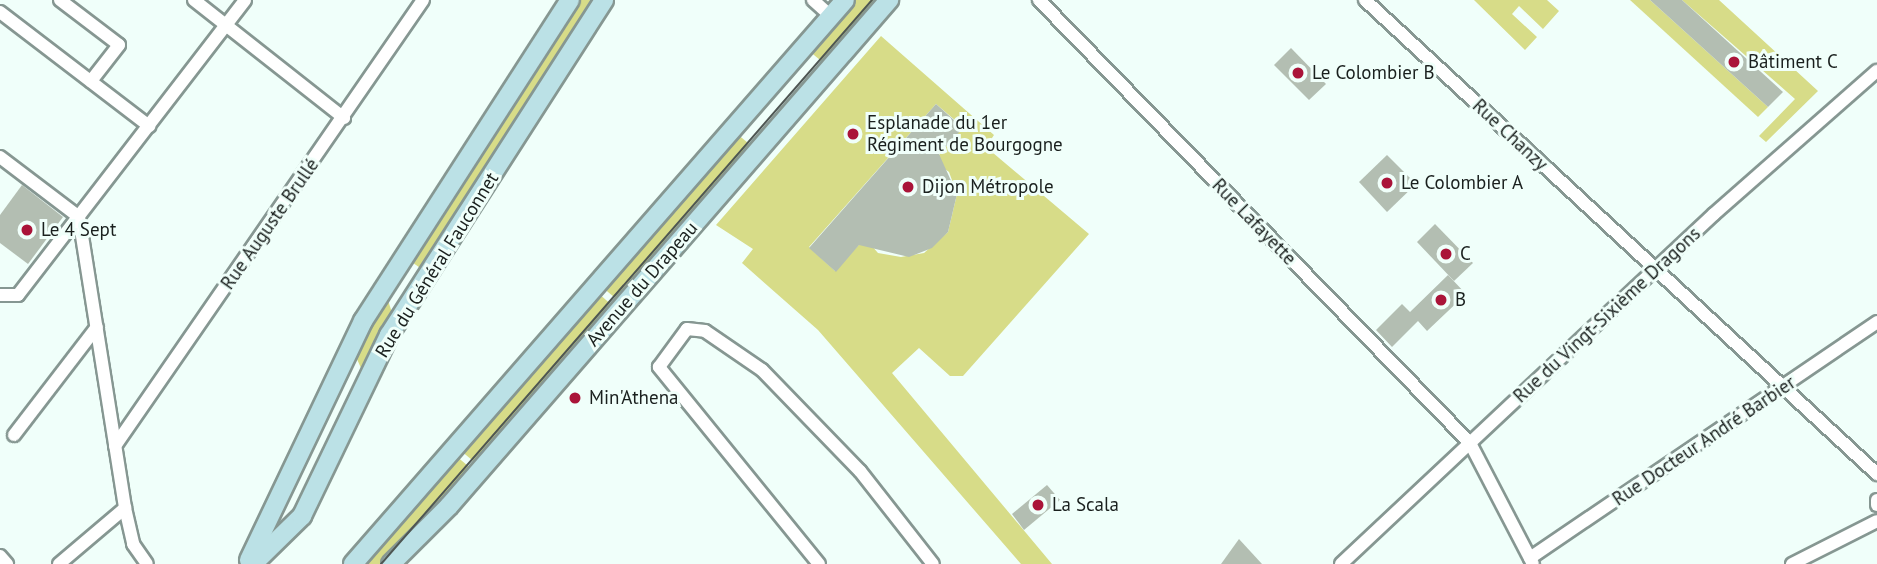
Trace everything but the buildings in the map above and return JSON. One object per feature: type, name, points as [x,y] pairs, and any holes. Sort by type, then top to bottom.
[{"type":"main road","name":"Rue du Général Fauconnet","points":[[247,564],[363,321],[570,0]]},
{"type":"main road","name":"Rue du Général Fauconnet","points":[[253,564],[302,516],[388,335],[604,0]]},
{"type":"main road","name":"Avenue du Drapeau","points":[[353,564],[845,0]]},
{"type":"main road","name":"Avenue du Drapeau","points":[[391,564],[889,0]]},
{"type":"street","points":[[60,0],[119,45],[90,81]]},
{"type":"street","points":[[194,0],[344,118]]},
{"type":"street","points":[[0,295],[18,295],[245,0]]},
{"type":"street","name":"Rue Auguste Brullé","points":[[115,446],[423,0]]},
{"type":"street","points":[[813,0],[831,16]]},
{"type":"street","name":"Rue Lafayette","points":[[1039,0],[1470,443],[1531,561]]},
{"type":"street","name":"Rue Chanzy","points":[[1365,0],[1654,272],[1877,474]]},
{"type":"street","points":[[0,12],[149,126]]},
{"type":"street","name":"Rue du Vingt-Sixième Dragons","points":[[1348,561],[1470,443],[1857,82],[1877,71]]},
{"type":"street","points":[[0,157],[79,217],[125,509],[133,544],[147,564]]},
{"type":"street","name":"Rue Docteur André Barbier","points":[[1531,561],[1877,323]]},
{"type":"street","points":[[14,435],[97,327]]},
{"type":"street","points":[[818,564],[660,367],[687,329],[705,331],[762,370],[860,471],[933,564]]},
{"type":"street","points":[[59,564],[125,509]]},
{"type":"street","points":[[1792,564],[1877,521]]},
{"type":"street","points":[[0,556],[7,564]]},
{"type":"green space","points":[[574,0],[600,0],[423,270],[409,260]]},
{"type":"green space","points":[[852,0],[883,0],[826,65],[808,50]]},
{"type":"green space","points":[[1474,0],[1547,0],[1559,11],[1543,29],[1519,6],[1512,14],[1537,37],[1525,50]]},
{"type":"green space","points":[[1630,0],[1650,0],[1768,107],[1758,117]]},
{"type":"green space","points":[[1682,0],[1719,0],[1818,91],[1766,142],[1759,136],[1795,99]]},
{"type":"green space","points":[[881,36],[994,135],[986,147],[1089,234],[963,376],[950,376],[919,348],[892,373],[1052,564],[1021,564],[818,330],[742,263],[753,249],[716,225]],"holes":[[[936,104],[963,127],[934,161],[949,172],[957,194],[948,232],[924,253],[901,257],[878,253],[865,238],[835,271],[809,247]]]},
{"type":"green space","points":[[736,133],[754,148],[620,302],[602,287]]},
{"type":"green space","points":[[597,292],[615,308],[478,465],[460,450]]},
{"type":"green space","points":[[386,294],[394,319],[364,375],[353,350]]},
{"type":"green space","points":[[455,455],[474,471],[385,564],[361,564]]},
{"type":"tram line","points":[[381,564],[872,0]]},
{"type":"place","name":"Bâtiment C","points":[[1734,62]]},
{"type":"place","name":"Le Colombier B","points":[[1298,73]]},
{"type":"place","name":"Esplanade du 1er Régiment de Bourgogne","points":[[853,134]]},
{"type":"place","name":"Le Colombier A","points":[[1387,183]]},
{"type":"place","name":"Dijon Métropole","points":[[908,187]]},
{"type":"place","name":"Le 4 Sept","points":[[27,230]]},
{"type":"place","name":"C","points":[[1446,254]]},
{"type":"place","name":"B","points":[[1441,300]]},
{"type":"place","name":"Min'Athena","points":[[575,398]]},
{"type":"place","name":"La Scala","points":[[1038,505]]}]
